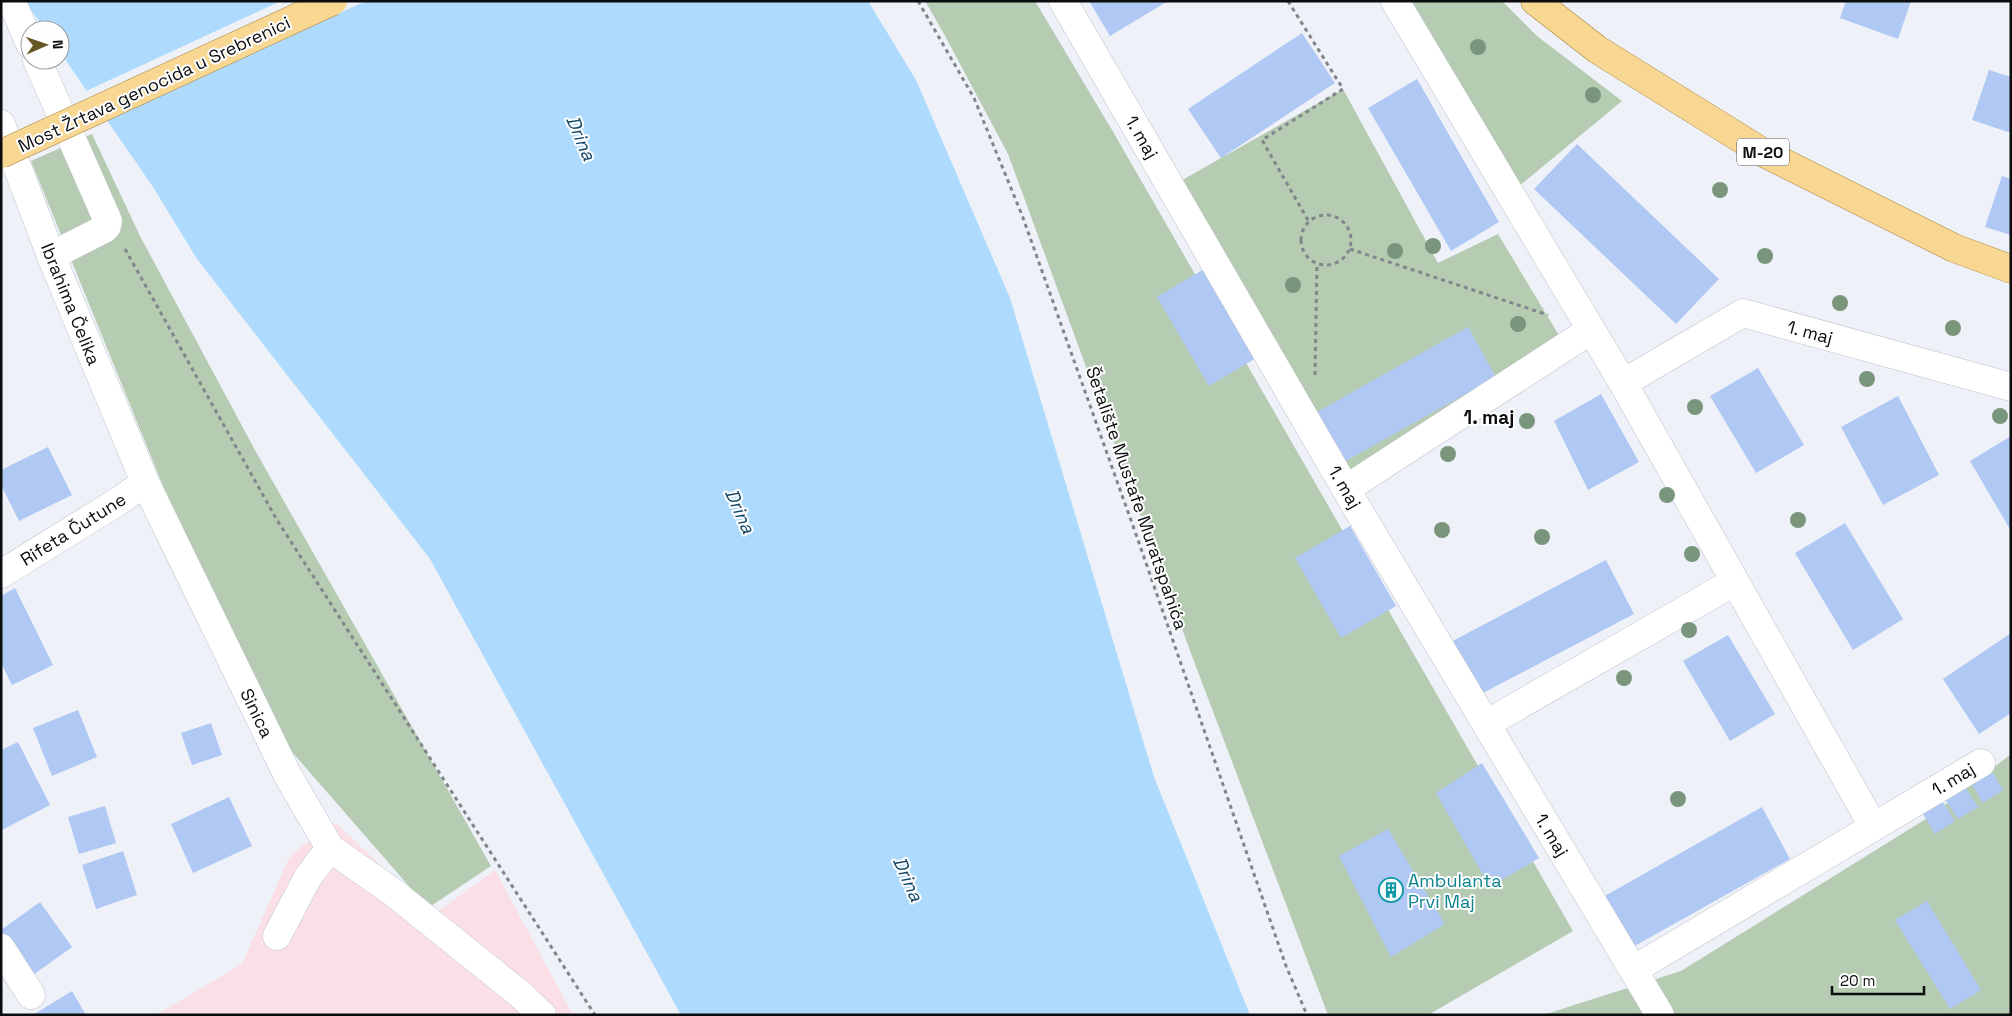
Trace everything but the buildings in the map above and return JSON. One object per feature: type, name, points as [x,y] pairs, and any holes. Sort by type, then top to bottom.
[{"type":"main road","name":"Most Žrtava genocida u Srebrenici","points":[[7,162],[334,1]]},
{"type":"main road","name":"M-20","points":[[1535,1],[1598,50],[1764,153],[1954,248],[2011,269]]},
{"type":"street","name":"1. maj","points":[[1063,1],[1346,489],[1660,1015]]},
{"type":"street","points":[[1395,1],[1623,383],[1873,826]]},
{"type":"street","points":[[14,7],[20,21]]},
{"type":"street","points":[[41,70],[108,221],[104,229],[51,256]]},
{"type":"street","name":"Ibrahima Čelika","points":[[1,124],[7,162],[51,256],[145,482]]},
{"type":"street","name":"1. maj","points":[[1623,383],[1743,313],[2011,387]]},
{"type":"street","points":[[1346,489],[1592,330]]},
{"type":"street","name":"Rifeta Čutune","points":[[1,574],[122,499],[145,482]]},
{"type":"street","name":"Sinica","points":[[145,482],[288,776],[330,848]]},
{"type":"street","points":[[1486,724],[1734,582]]},
{"type":"street","name":"1. maj","points":[[1633,970],[1981,762]]},
{"type":"street","points":[[277,936],[308,877],[330,848],[394,893],[520,994],[542,1015]]},
{"type":"street","points":[[1,948],[31,995]]},
{"type":"path","name":"Šetalište Mustafe Muratspahića","points":[[918,1],[974,98],[1022,215],[1138,540],[1286,966],[1307,1015]]},
{"type":"path","points":[[1288,1],[1343,89],[1262,140],[1309,222]]},
{"type":"path","points":[[1324,215],[1333,216],[1341,220],[1350,233],[1352,241],[1350,249],[1340,262],[1332,265],[1317,264],[1304,253],[1301,237],[1309,222],[1324,215]]},
{"type":"path","points":[[108,221],[277,520],[595,1015]]},
{"type":"path","points":[[1350,249],[1592,330]]},
{"type":"path","points":[[1315,377],[1317,264]]},
{"type":"shaded area","points":[[336,823],[433,915],[495,870],[573,1015],[156,1015],[242,964],[288,860],[294,852]]},
{"type":"green space","points":[[925,1],[1035,1],[1112,130],[1573,931],[1428,1015],[1328,1015],[1192,656],[1008,154]]},
{"type":"green space","points":[[1407,1],[1502,1],[1537,36],[1622,101],[1518,187]]},
{"type":"green space","points":[[1343,89],[1438,263],[1498,234],[1560,337],[1348,471],[1177,183]]},
{"type":"green space","points":[[92,134],[140,236],[256,452],[491,866],[428,908],[279,737],[161,481],[31,161]]},
{"type":"green space","points":[[2011,754],[2011,1015],[1543,1015],[1681,971],[1929,817]]},
{"type":"water","name":"Drina","points":[[25,1],[868,1],[916,80],[1010,298],[1154,777],[1250,1015],[681,1015],[430,559],[197,259],[153,187],[70,67],[70,20],[38,20]]},
{"type":"pier","points":[[281,1],[366,1],[104,121],[84,92]]},
{"type":"place","name":"Ambulanta Prvi Maj","points":[[1391,890]]},
{"type":"district","name":"1. maj","points":[[1489,417]]}]
